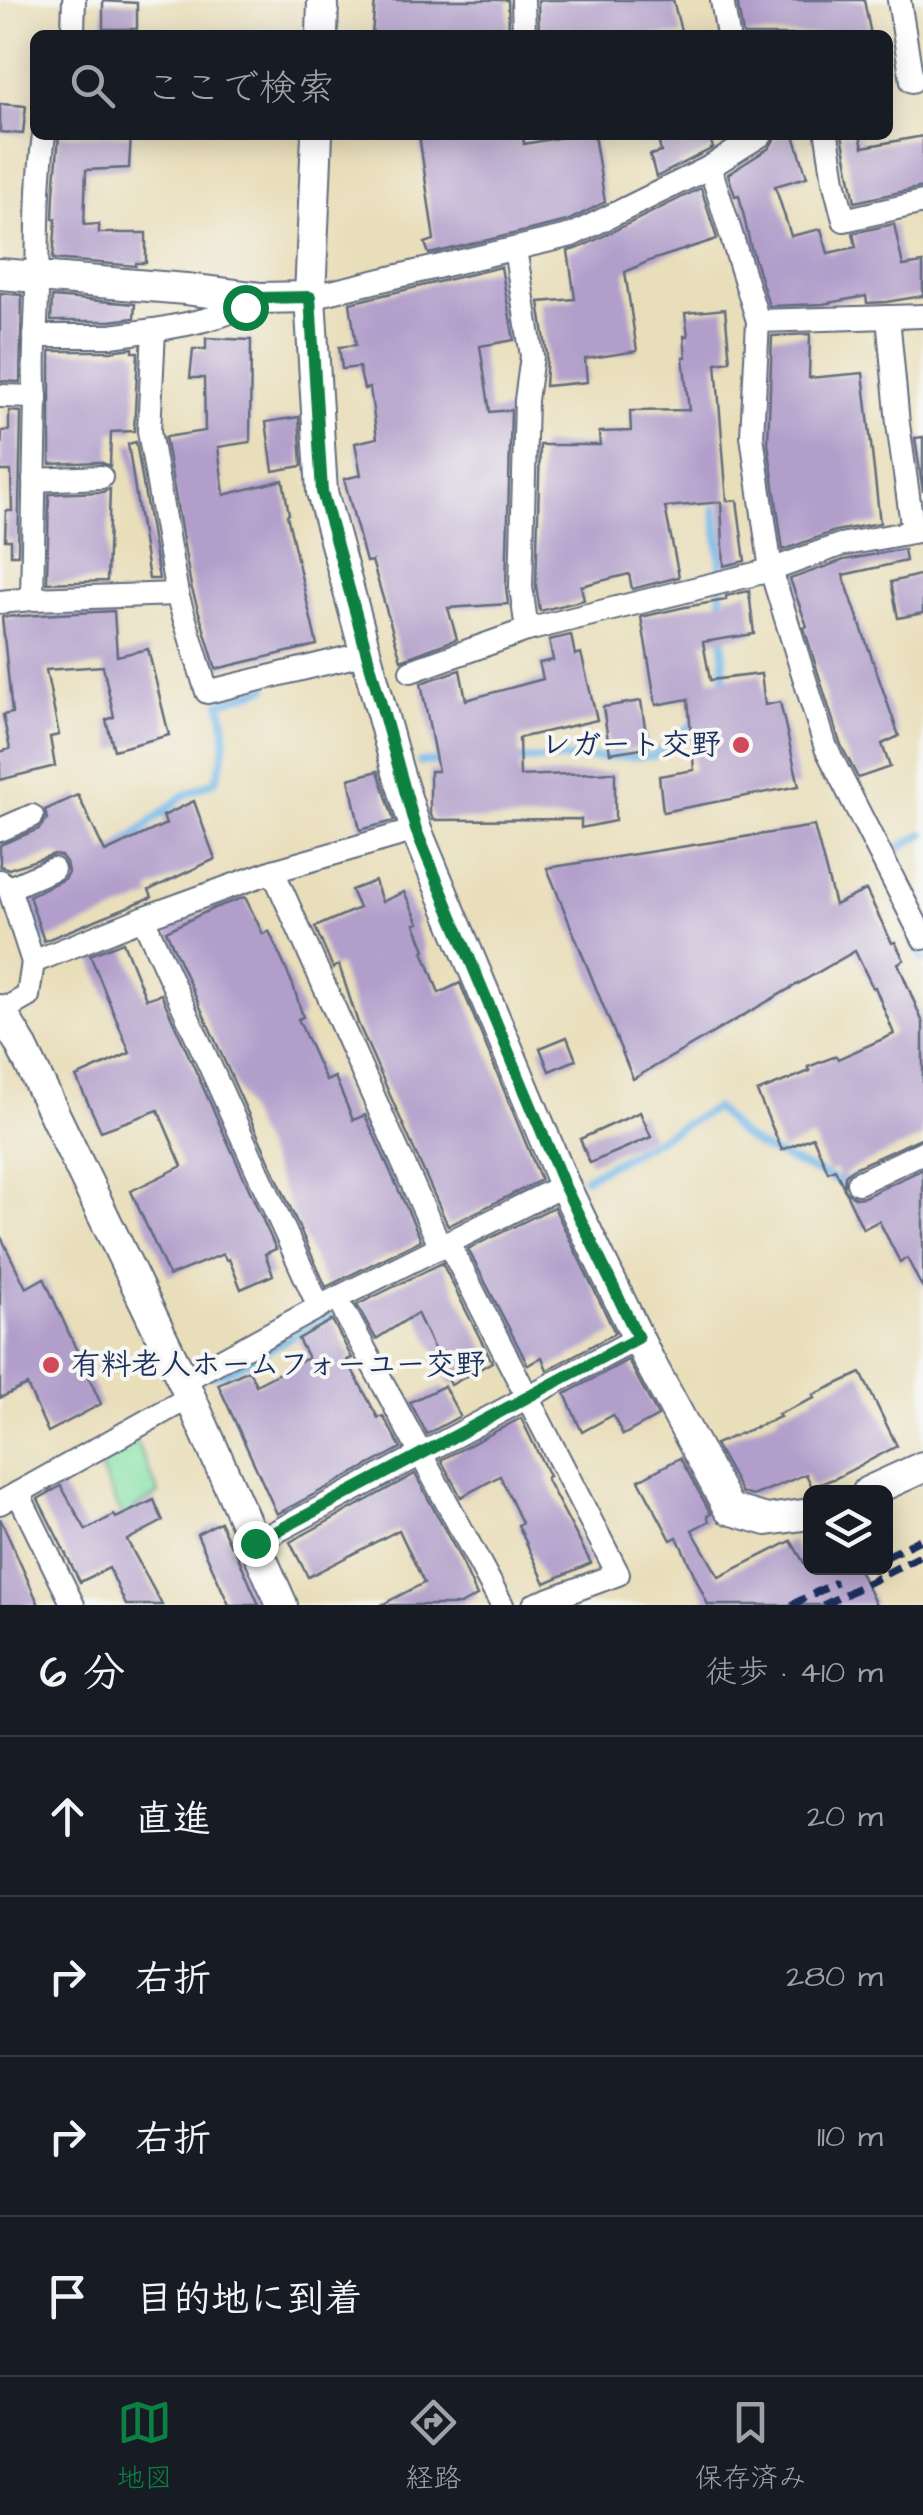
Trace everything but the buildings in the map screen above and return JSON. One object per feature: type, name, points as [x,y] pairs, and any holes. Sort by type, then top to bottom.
[{"type":"street","points":[[71,30],[74,0]]},
{"type":"street","points":[[322,30],[323,0]]},
{"type":"street","points":[[523,0],[524,30]]},
{"type":"street","points":[[722,0],[727,30]]},
{"type":"street","points":[[893,87],[918,82],[899,0]]},
{"type":"street","points":[[32,599],[36,236],[44,140]]},
{"type":"street","points":[[318,140],[310,297],[322,492],[416,830],[564,1185],[638,1338],[729,1509],[766,1520],[803,1515]]},
{"type":"street","points":[[0,274],[260,298],[310,297],[572,234],[710,167],[747,140]]},
{"type":"street","points":[[829,140],[844,220],[923,202]]},
{"type":"street","points":[[710,167],[758,322],[752,436],[771,570],[826,748],[923,938]]},
{"type":"street","points":[[515,249],[532,356],[526,400],[520,587],[527,630]]},
{"type":"street","points":[[35,336],[112,336],[154,330],[245,307],[260,298]]},
{"type":"street","points":[[758,322],[923,316]]},
{"type":"street","points":[[411,670],[527,630],[771,570],[840,546],[918,530],[898,424],[888,318]]},
{"type":"street","points":[[154,330],[149,431],[177,594],[207,692],[367,653]]},
{"type":"street","points":[[0,396],[36,397]]},
{"type":"street","points":[[34,480],[101,477]]},
{"type":"street","points":[[0,602],[177,594]]},
{"type":"street","points":[[0,830],[32,816]]},
{"type":"street","points":[[33,962],[272,871],[416,830]]},
{"type":"street","points":[[54,869],[4,884],[33,962],[28,996],[0,1011],[20,1042],[186,1389],[282,1605]]},
{"type":"street","points":[[272,871],[448,1252],[618,1574],[534,1605]]},
{"type":"street","points":[[143,918],[320,1307]]},
{"type":"street","points":[[858,1184],[923,1152]]},
{"type":"street","points":[[73,1605],[9,1498],[320,1307],[448,1252],[564,1185]]},
{"type":"street","points":[[345,1313],[502,1605]]},
{"type":"street","points":[[255,1543],[638,1338]]},
{"type":"street","points":[[884,1485],[923,1468]]},
{"type":"green space","points":[[132,1432],[159,1494],[135,1507],[143,1530],[130,1535],[94,1454]]},
{"type":"waterway","points":[[715,509],[721,609]]},
{"type":"waterway","points":[[723,633],[724,684]]},
{"type":"waterway","points":[[120,847],[183,796],[216,780],[225,742],[220,703],[266,688]]},
{"type":"waterway","points":[[511,760],[653,756],[695,722]]},
{"type":"waterway","points":[[420,762],[442,762]]},
{"type":"waterway","points":[[890,853],[923,834]]},
{"type":"waterway","points":[[41,951],[25,896],[69,877]]},
{"type":"waterway","points":[[912,939],[923,960]]},
{"type":"waterway","points":[[585,1178],[715,1108],[758,1146],[844,1184],[856,1178]]},
{"type":"waterway","points":[[214,1375],[231,1370],[339,1310]]},
{"type":"railway","points":[[893,1553],[923,1538]]},
{"type":"railway","points":[[824,1605],[923,1555]]},
{"type":"railway","points":[[792,1605],[837,1582]]},
{"type":"place","name":"レガート交野","points":[[741,745]]},
{"type":"place","name":"有料老人ホームフォーユー交野","points":[[51,1365]]},
{"type":"route","points":[[245,307],[260,298],[310,297],[322,492],[416,830],[564,1185],[638,1338],[255,1543]]}]
